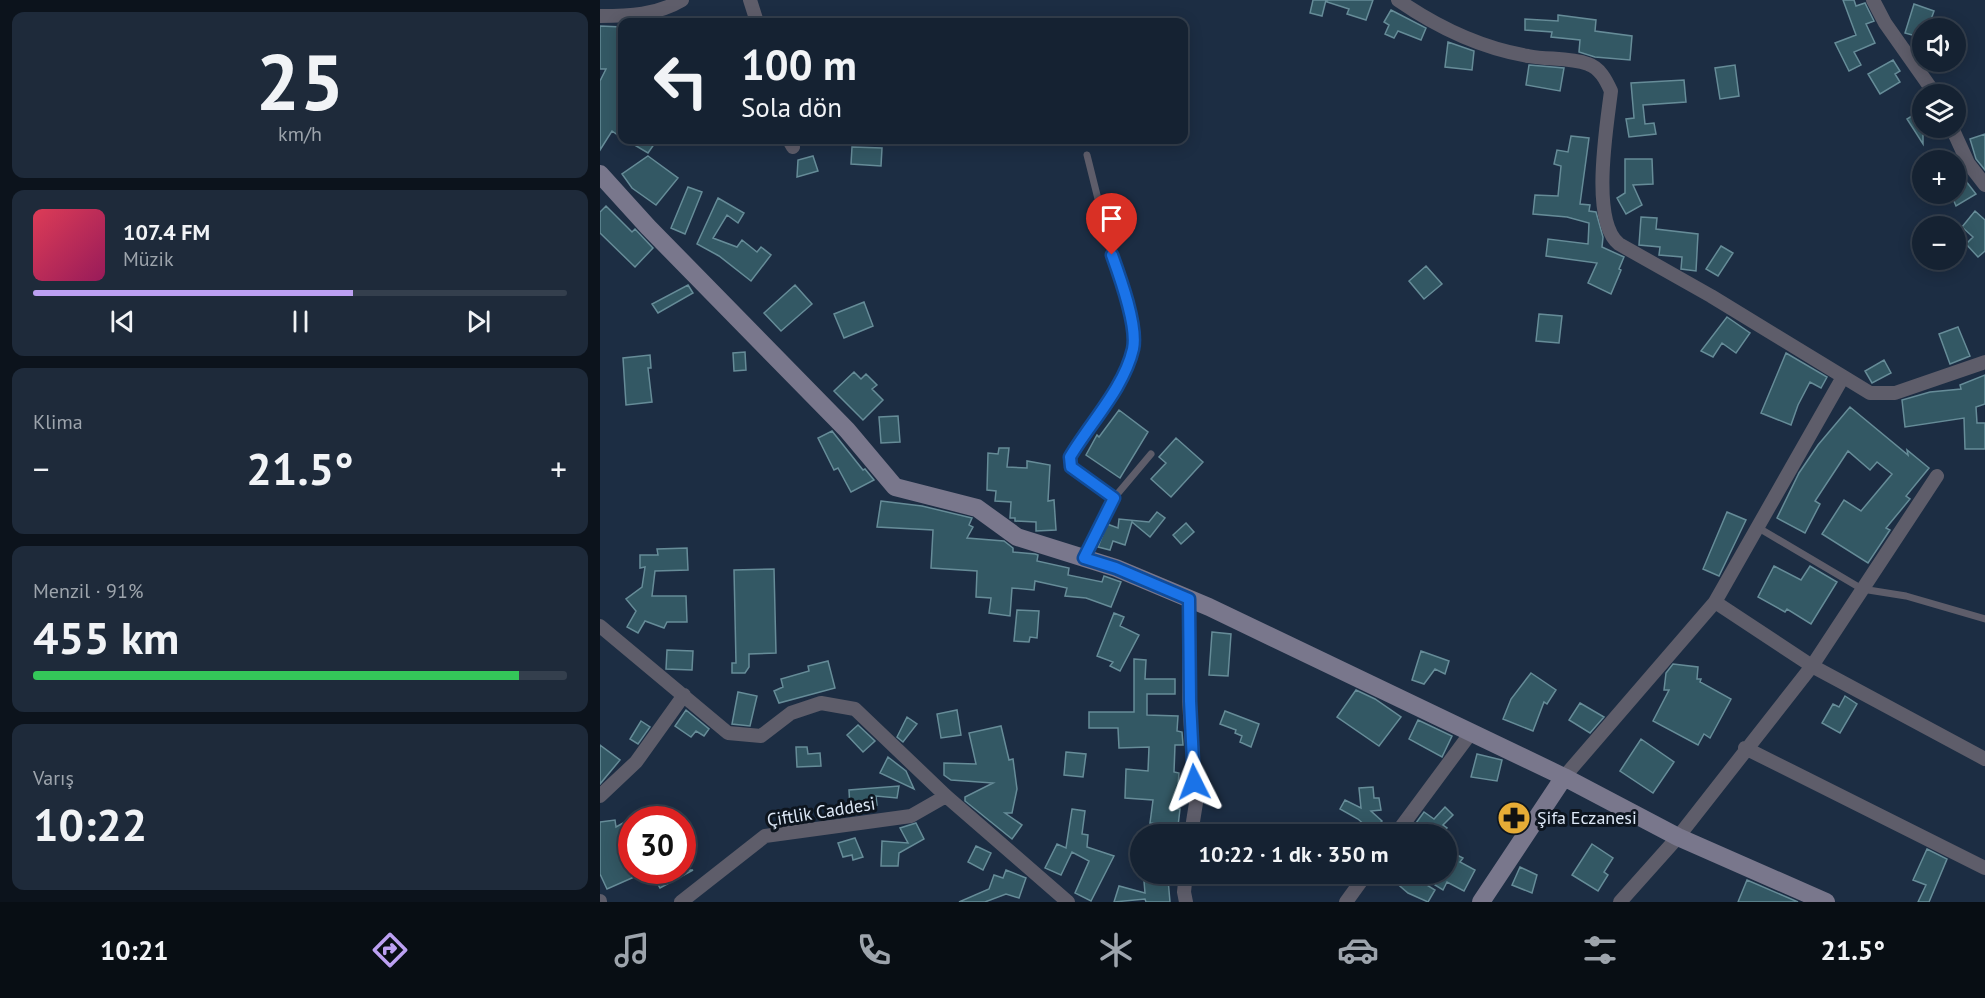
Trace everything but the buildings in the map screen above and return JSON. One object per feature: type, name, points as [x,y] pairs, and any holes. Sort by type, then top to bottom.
[{"type":"street","points":[[600,16],[627,16],[666,10],[682,0]]},
{"type":"street","points":[[750,0],[757,18]]},
{"type":"street","points":[[1398,0],[1429,22],[1471,39],[1529,56],[1589,64],[1604,76],[1611,91],[1602,197],[1612,239],[1869,393],[1880,395],[1895,393],[1985,362]]},
{"type":"street","points":[[1873,0],[1928,84]]},
{"type":"street","points":[[1957,138],[1968,163],[1985,185]]},
{"type":"street","points":[[600,174],[648,227],[847,430],[895,487],[977,508],[1017,537],[1116,568],[1189,599],[1564,777],[1678,837],[1826,902]]},
{"type":"street","points":[[1481,902],[1564,777],[1715,602],[1843,377]]},
{"type":"street","points":[[1620,902],[1678,837],[1745,748],[1812,666],[1937,476]]},
{"type":"street","points":[[1189,599],[1190,701],[1196,803],[1193,824]]},
{"type":"street","points":[[1715,602],[1812,666],[1985,759]]},
{"type":"street","points":[[600,626],[728,733],[761,736],[791,713],[821,703],[855,709],[946,796],[1068,902]]},
{"type":"street","points":[[600,796],[636,762],[684,695]]},
{"type":"street","points":[[1403,824],[1470,734]]},
{"type":"street","points":[[1745,748],[1985,868]]},
{"type":"street","name":"Çiftlik Caddesi","points":[[681,902],[765,836],[911,816],[946,796]]},
{"type":"street","points":[[1185,884],[1186,902]]},
{"type":"street","points":[[1346,902],[1359,884]]},
{"type":"lane","points":[[1088,155],[1112,255],[1126,295],[1133,348],[1117,386],[1070,457],[1071,467],[1114,498]]},
{"type":"lane","points":[[1084,558],[1114,498],[1151,454]]},
{"type":"lane","points":[[1757,527],[1862,589],[1906,597],[1985,620]]},
{"type":"place","name":"Şifa Eczanesi","points":[[1514,818]]},
{"type":"route","points":[[1112,255],[1126,295],[1133,348],[1117,386],[1070,457],[1071,467],[1114,498],[1084,558],[1116,568],[1189,599],[1194,782]]}]
